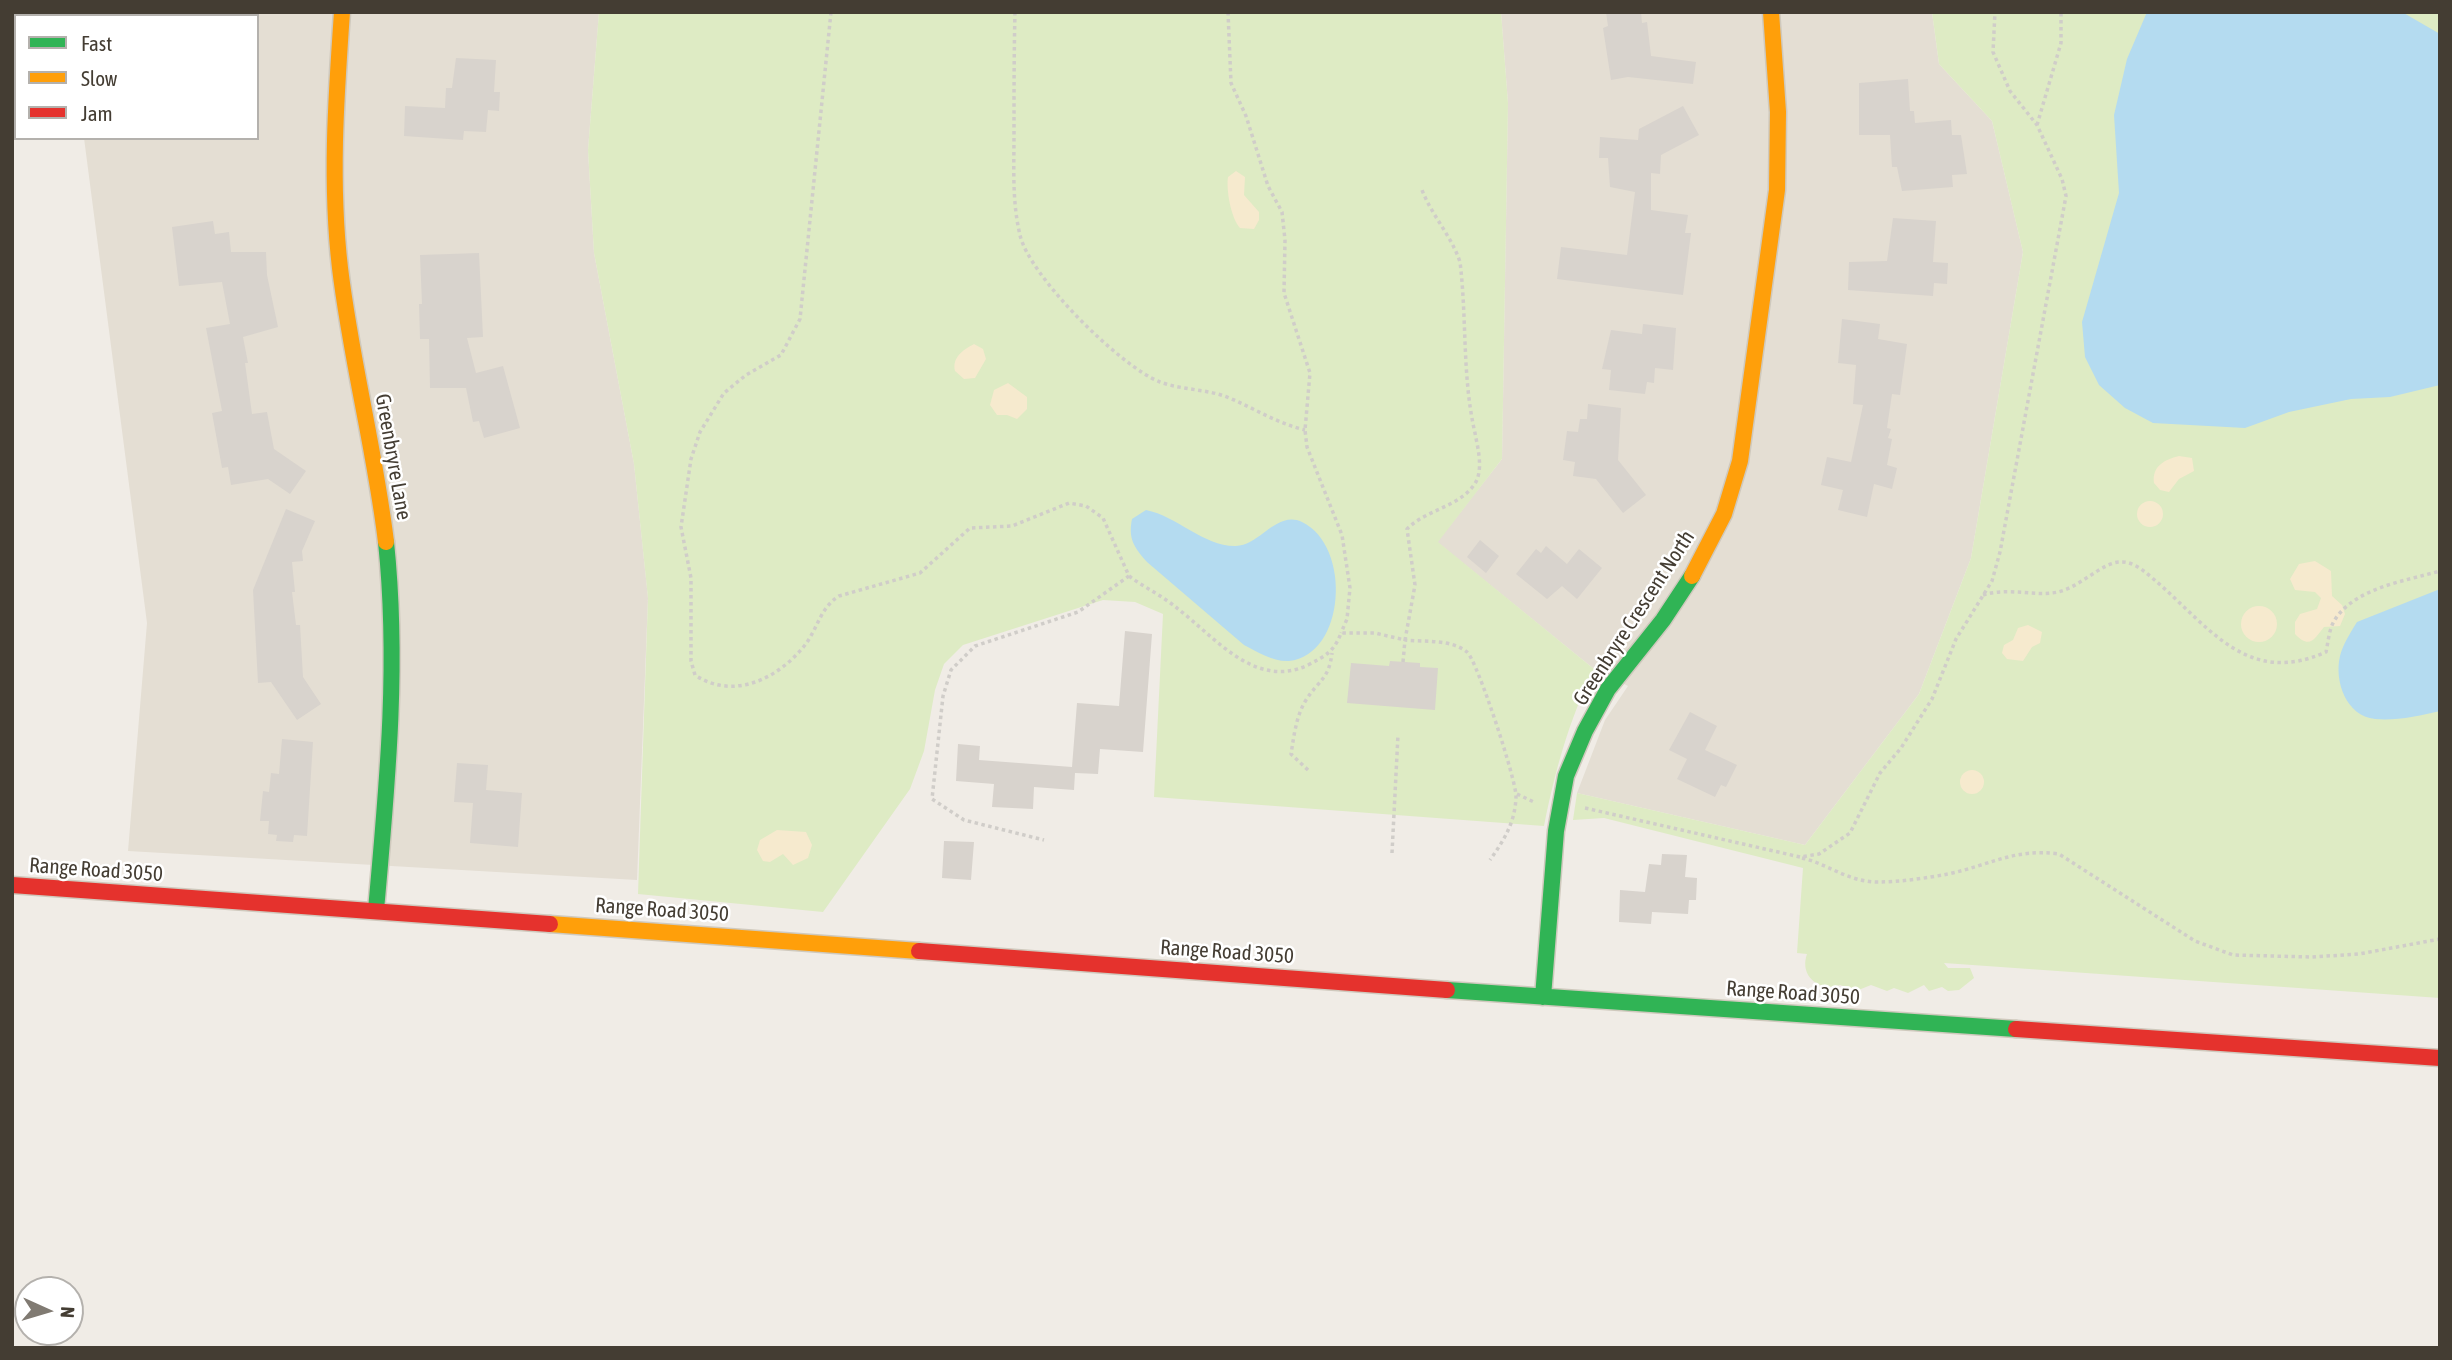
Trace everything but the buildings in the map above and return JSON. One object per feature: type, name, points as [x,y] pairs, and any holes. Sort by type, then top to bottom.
[{"type":"street","name":"Greenbryre Lane","points":[[342,12],[334,135],[336,223],[347,319],[381,500],[391,598],[390,736],[376,910]]},
{"type":"street","name":"Greenbryre Crescent North","points":[[1543,997],[1559,808],[1566,776],[1585,731],[1608,689],[1662,620],[1697,568],[1724,514],[1740,461],[1777,190],[1778,112],[1771,12]]},
{"type":"street","name":"Range Road 3050","points":[[12,885],[1543,997],[2440,1058]]},
{"type":"path","points":[[831,12],[814,202],[800,319],[781,355],[746,375],[724,393],[700,432],[686,480],[681,527],[691,578],[691,662],[695,675],[712,684],[730,687],[763,681],[803,647],[827,604],[839,596],[919,573],[970,528],[1012,526],[1069,503],[1086,506],[1103,518],[1129,576],[1179,609],[1192,623],[1238,658],[1263,670],[1281,673],[1298,669],[1332,653]]},
{"type":"path","points":[[1014,12],[1014,195],[1020,237],[1031,261],[1072,310],[1144,375],[1178,387],[1223,396],[1284,425],[1305,430]]},
{"type":"path","points":[[1228,12],[1231,83],[1246,116],[1268,187],[1282,212],[1284,293],[1310,373],[1305,430],[1307,447],[1342,535],[1350,588],[1347,619],[1332,653],[1330,669],[1306,700],[1296,727],[1291,754],[1308,770]]},
{"type":"path","points":[[1800,857],[1819,854],[1850,833],[1880,773],[1907,739],[1932,699],[1956,639],[1992,581],[2010,513],[2047,289],[2064,210],[2062,178],[2037,125],[2010,91],[1993,52],[1995,12]]},
{"type":"path","points":[[2037,125],[2061,43],[2061,12]]},
{"type":"path","points":[[1403,662],[1415,585],[1407,529],[1426,514],[1456,502],[1475,484],[1479,470],[1467,392],[1461,262],[1454,242],[1430,211],[1422,190]]},
{"type":"path","points":[[1983,595],[1997,590],[2056,592],[2120,562],[2140,568],[2227,645],[2246,657],[2273,663],[2303,663],[2326,652],[2332,623],[2360,597],[2440,571]]},
{"type":"path","points":[[1044,840],[964,820],[932,799],[943,696],[951,670],[975,646],[1077,612],[1129,576]]},
{"type":"path","points":[[1341,633],[1375,633],[1405,640],[1456,644],[1471,654],[1494,713],[1517,794],[1510,831],[1490,860]]},
{"type":"path","points":[[1392,853],[1398,736]]},
{"type":"path","points":[[1517,794],[1542,805],[1594,808],[1800,857],[1818,862],[1838,874],[1878,882],[1948,874],[2019,853],[2034,851],[2059,854],[2195,941],[2233,955],[2336,956],[2440,939]]},
{"type":"shaded area","points":[[599,12],[588,150],[594,253],[634,464],[648,598],[637,880],[128,851],[147,623],[84,140],[259,140],[259,14],[87,14]]},
{"type":"shaded area","points":[[1501,12],[1932,12],[1939,64],[1992,121],[2023,252],[1971,558],[1919,694],[1805,845],[1577,793],[1605,720],[1628,686],[1594,669],[1437,542],[1502,459],[1508,103]]},
{"type":"green space","points":[[599,12],[1501,12],[1508,103],[1502,459],[1438,542],[1594,669],[1564,746],[1544,826],[1154,797],[1163,614],[1135,602],[1103,600],[963,645],[944,664],[935,690],[924,751],[910,789],[823,912],[638,894],[648,598],[634,464],[594,253],[588,150]]},
{"type":"green space","points":[[1932,12],[2440,12],[2440,998],[1944,963],[1948,968],[1970,968],[1974,978],[1959,990],[1948,991],[1942,987],[1929,991],[1924,985],[1908,993],[1894,988],[1887,991],[1871,985],[1856,991],[1840,985],[1825,986],[1818,984],[1808,975],[1805,962],[1807,954],[1797,953],[1803,868],[1604,818],[1573,820],[1577,793],[1805,845],[1919,694],[1971,558],[2023,252],[1992,121],[1939,64]]},
{"type":"sand","points":[[1236,171],[1245,177],[1244,195],[1259,212],[1259,220],[1254,229],[1240,228],[1232,211],[1228,177]]},
{"type":"sand","points":[[974,344],[983,349],[986,359],[975,378],[964,379],[955,371],[955,362],[962,351]]},
{"type":"sand","points":[[1008,383],[1027,397],[1027,409],[1017,419],[997,415],[990,405],[994,390]]},
{"type":"sand","points":[[2179,456],[2192,458],[2194,471],[2179,479],[2169,492],[2160,490],[2154,483],[2157,468]]},
{"type":"sand","points":[[2150,501],[2159,505],[2163,514],[2159,523],[2150,527],[2141,523],[2137,514],[2141,505]]},
{"type":"sand","points":[[2315,561],[2331,571],[2332,596],[2342,605],[2345,614],[2340,626],[2324,627],[2308,642],[2295,634],[2295,622],[2300,614],[2317,609],[2321,598],[2315,592],[2295,590],[2290,579],[2299,564]]},
{"type":"sand","points":[[2259,606],[2272,611],[2277,624],[2272,637],[2259,642],[2246,637],[2241,624],[2246,611]]},
{"type":"sand","points":[[2028,625],[2042,632],[2040,643],[2032,647],[2023,661],[2007,659],[2002,653],[2004,645],[2013,640],[2018,628]]},
{"type":"sand","points":[[1972,770],[1983,777],[1984,782],[1977,793],[1972,794],[1961,787],[1960,782],[1967,771]]},
{"type":"sand","points":[[777,830],[806,832],[812,845],[808,858],[793,865],[783,854],[770,862],[763,861],[757,850],[760,840]]},
{"type":"water","points":[[2147,12],[2402,12],[2440,34],[2440,385],[2390,397],[2351,399],[2289,412],[2245,428],[2153,423],[2125,408],[2099,385],[2085,357],[2082,322],[2119,193],[2114,115],[2127,59]]},
{"type":"water","points":[[1146,510],[1168,518],[1212,541],[1235,546],[1252,541],[1284,521],[1302,522],[1318,535],[1329,553],[1335,575],[1336,598],[1331,621],[1322,640],[1308,654],[1289,661],[1272,658],[1244,645],[1147,562],[1139,552],[1133,542],[1132,519]]},
{"type":"water","points":[[2440,589],[2440,711],[2408,718],[2375,719],[2356,711],[2344,696],[2339,666],[2343,647],[2357,622]]},
{"type":"traffic: fast","points":[[376,910],[390,726],[390,588],[386,542]]},
{"type":"traffic: fast","points":[[1543,997],[1556,831],[1566,776],[1585,731],[1608,689],[1663,620],[1692,576]]},
{"type":"traffic: fast","points":[[1447,990],[2016,1029]]},
{"type":"traffic: slow","points":[[342,12],[335,140],[337,236],[350,337],[386,542]]},
{"type":"traffic: slow","points":[[1692,576],[1724,514],[1740,461],[1777,190],[1778,112],[1771,12]]},
{"type":"traffic: slow","points":[[550,924],[919,951]]},
{"type":"traffic: jam","points":[[12,885],[550,924]]},
{"type":"traffic: jam","points":[[919,951],[1447,990]]},
{"type":"traffic: jam","points":[[2016,1029],[2440,1058]]}]
